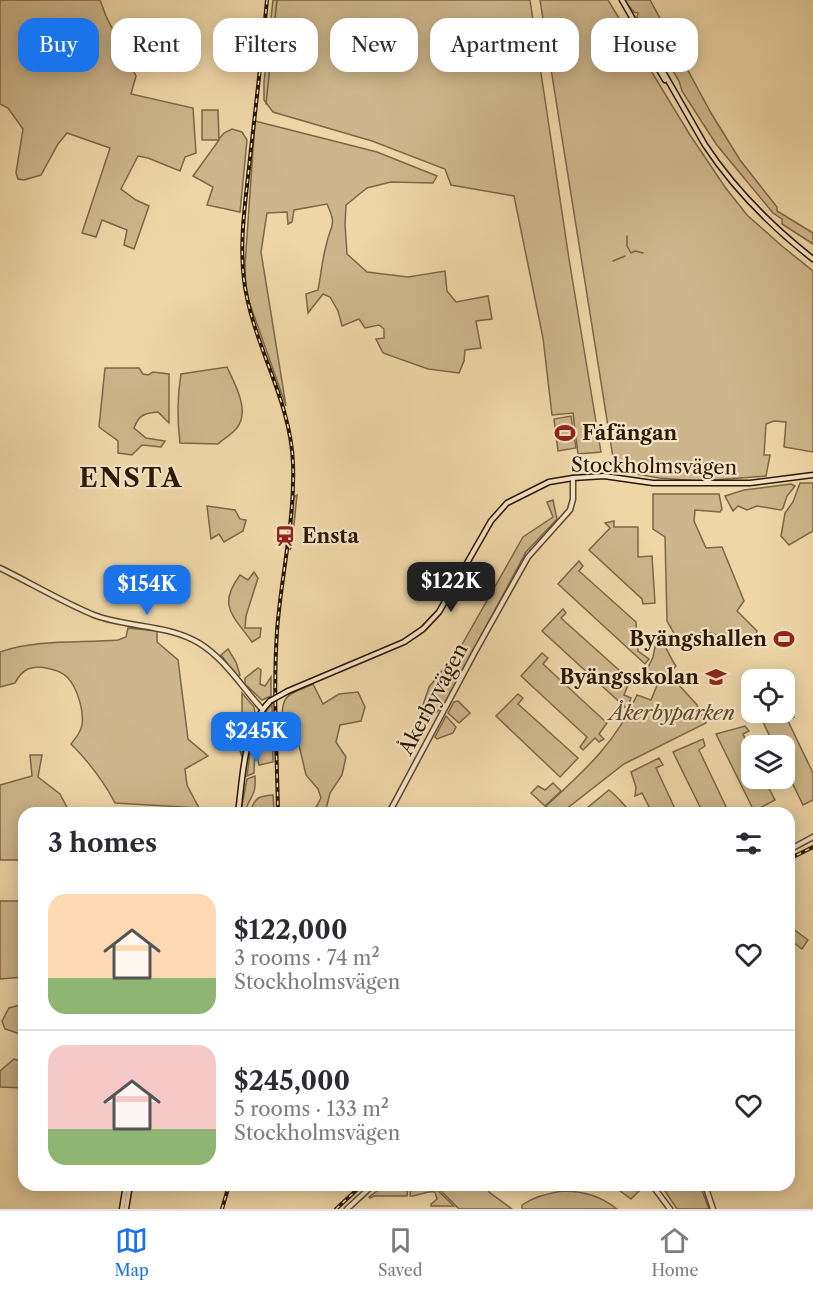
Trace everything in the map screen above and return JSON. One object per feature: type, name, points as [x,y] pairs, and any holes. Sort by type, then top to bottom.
[{"type":"main road","points":[[620,0],[705,145],[736,188],[813,259]]},
{"type":"main road","name":"Stockholmsvägen","points":[[239,807],[249,742],[262,709],[270,701],[288,691],[404,642],[423,629],[439,612],[486,530],[507,503],[549,482],[573,478],[604,476],[652,483],[680,484],[750,483],[813,475]]},
{"type":"main road","name":"Åkerbyvägen","points":[[392,807],[528,557],[570,510],[573,499],[573,478]]},
{"type":"main road","points":[[0,568],[93,614],[134,626],[163,628],[199,643],[211,652],[262,709]]},
{"type":"main road","points":[[795,847],[813,838]]},
{"type":"main road","points":[[124,1209],[127,1191]]},
{"type":"main road","points":[[347,1209],[366,1191]]},
{"type":"main road","points":[[656,1191],[670,1209]]},
{"type":"main road","points":[[707,1191],[713,1209]]},
{"type":"green space","points":[[0,0],[100,0],[111,26],[111,72],[134,72],[136,76],[131,94],[193,108],[196,153],[185,157],[180,171],[138,156],[121,189],[149,206],[134,249],[124,245],[127,230],[102,220],[96,237],[82,233],[110,148],[67,133],[58,144],[41,175],[24,180],[18,179],[16,173],[23,129],[8,108],[0,104]]},
{"type":"green space","points":[[273,0],[530,0],[533,18],[430,18],[430,72],[541,72],[601,452],[578,454],[573,413],[552,415],[543,338],[514,196],[451,185],[445,169],[372,141],[273,112],[264,100],[265,72],[318,72],[318,18],[271,18]]},
{"type":"green space","points":[[540,0],[608,0],[619,18],[591,18],[591,72],[652,72],[690,135],[747,215],[813,271],[813,452],[784,447],[786,422],[774,421],[766,424],[764,455],[770,455],[766,476],[700,481],[659,478],[615,470],[551,72],[579,72],[579,18],[543,18]]},
{"type":"green space","points":[[624,0],[650,0],[660,18],[638,18],[638,13],[634,12]]},
{"type":"green space","points":[[674,72],[689,72],[740,160],[777,207],[777,211],[813,233],[813,244],[782,224],[782,219],[773,213],[716,144],[682,91]]},
{"type":"green space","points":[[202,110],[218,110],[219,139],[232,129],[242,132],[247,140],[240,212],[207,205],[213,187],[193,176],[219,140],[202,140]]},
{"type":"green space","points":[[255,121],[377,152],[437,176],[433,183],[391,182],[367,188],[346,205],[347,254],[367,272],[408,277],[445,271],[447,291],[456,302],[488,296],[492,319],[476,321],[481,348],[465,350],[464,361],[459,373],[428,369],[383,353],[376,339],[384,338],[384,329],[379,325],[365,328],[359,319],[342,326],[338,311],[330,297],[323,294],[308,313],[306,294],[318,290],[333,222],[327,204],[294,210],[292,222],[288,224],[287,212],[267,213],[261,252],[286,406],[246,293],[245,265]]},
{"type":"green space","points":[[227,367],[242,406],[240,422],[234,431],[218,444],[180,443],[178,408],[181,374]]},
{"type":"green space","points":[[105,368],[139,368],[143,374],[148,375],[153,372],[169,374],[169,423],[158,412],[153,412],[140,417],[134,428],[146,438],[165,441],[161,447],[142,445],[132,455],[118,453],[118,441],[99,427]]},
{"type":"green space","name":"Fåfängan","points":[[571,416],[576,448],[558,451],[554,419]]},
{"type":"green space","points":[[800,483],[813,483],[813,531],[789,545],[781,536],[785,513],[793,502]]},
{"type":"green space","points":[[791,484],[795,486],[787,496],[781,510],[757,506],[747,510],[738,506],[733,511],[725,496],[744,490]]},
{"type":"green space","points":[[653,494],[719,494],[722,509],[720,512],[695,510],[694,521],[706,548],[722,547],[744,601],[737,611],[757,631],[752,647],[705,631],[679,642],[667,621],[665,537],[653,529]]},
{"type":"green space","points":[[297,495],[292,545],[290,550],[293,502]]},
{"type":"green space","points":[[553,500],[557,519],[526,552],[443,707],[429,717],[419,717],[429,687],[460,648],[523,537],[553,517],[547,502]]},
{"type":"green space","points":[[207,506],[235,510],[240,519],[246,520],[243,531],[224,542],[219,534],[211,539]]},
{"type":"green space","points":[[614,521],[614,527],[638,527],[638,557],[652,556],[655,603],[643,604],[642,599],[589,550],[610,528],[605,523]]},
{"type":"green space","points":[[579,561],[583,566],[579,571],[636,622],[638,651],[649,659],[645,664],[558,584]]},
{"type":"green space","points":[[254,572],[258,578],[246,616],[245,628],[261,628],[260,637],[252,642],[234,617],[229,603],[233,586],[240,575],[248,580]]},
{"type":"green space","points":[[563,609],[566,613],[561,618],[630,680],[624,695],[631,698],[627,709],[542,631]]},
{"type":"green space","points":[[128,628],[157,631],[157,642],[178,660],[188,739],[208,756],[185,769],[187,785],[198,807],[115,803],[95,772],[71,744],[81,728],[82,713],[74,687],[63,674],[48,668],[32,668],[22,673],[15,683],[0,687],[0,652],[43,643],[118,640],[126,637]]},
{"type":"green space","name":"Åkerbyparken","points":[[656,642],[666,648],[676,666],[669,674],[697,705],[706,723],[624,764],[569,807],[547,807],[598,756],[619,728],[637,695],[651,700],[658,683],[644,676],[653,657]]},
{"type":"green space","points":[[228,649],[236,662],[240,675],[237,676],[221,655]]},
{"type":"green space","points":[[542,653],[548,658],[543,664],[607,723],[599,734],[604,739],[599,742],[595,738],[583,750],[580,747],[587,737],[521,676]]},
{"type":"green space","points":[[258,668],[261,670],[260,684],[265,686],[271,677],[271,696],[262,700],[245,684],[245,678]]},
{"type":"green space","points":[[313,684],[323,704],[339,694],[358,692],[365,707],[361,721],[340,725],[336,742],[346,757],[342,775],[330,793],[326,807],[316,807],[321,798],[318,789],[306,775],[298,741],[282,728],[284,703],[286,698]]},
{"type":"green space","points":[[242,693],[254,707],[255,713],[243,743],[242,757],[232,725],[242,717]]},
{"type":"green space","points":[[518,694],[523,698],[518,704],[578,758],[560,777],[496,716]]},
{"type":"green space","points":[[458,701],[470,713],[459,723],[448,713],[454,702]]},
{"type":"green space","points":[[272,704],[273,762],[259,765],[252,741],[262,716]]},
{"type":"green space","points":[[446,716],[456,727],[453,733],[437,739],[435,737]]},
{"type":"green space","points":[[763,723],[789,723],[795,735],[769,735]]},
{"type":"green space","points":[[745,726],[749,731],[741,735],[741,785],[716,734]]},
{"type":"green space","points":[[795,736],[813,773],[813,800],[803,805],[795,789]]},
{"type":"green space","points":[[703,739],[705,746],[699,750],[726,807],[700,807],[673,752]]},
{"type":"green space","points":[[251,745],[255,750],[254,773],[247,776]]},
{"type":"green space","points":[[30,755],[42,755],[38,777],[60,794],[67,807],[18,807],[18,860],[0,860],[0,785],[32,776]]},
{"type":"green space","points":[[659,758],[663,765],[656,768],[674,807],[649,807],[642,793],[635,796],[636,787],[631,772]]},
{"type":"green space","points":[[255,776],[255,788],[247,807],[242,807],[247,779]]},
{"type":"green space","points":[[553,783],[561,791],[545,806],[531,793],[538,786],[545,790]]},
{"type":"green space","points":[[743,789],[769,789],[775,800],[762,807],[752,807]]},
{"type":"green space","points":[[609,790],[626,807],[588,807]]},
{"type":"green space","points":[[273,795],[274,807],[252,807],[254,802],[265,796]]},
{"type":"green space","points":[[0,901],[18,901],[18,978],[0,979]]},
{"type":"green space","points":[[795,930],[808,940],[802,949],[795,944]]},
{"type":"green space","points":[[18,1006],[18,1033],[5,1029],[2,1021],[9,1008]]},
{"type":"green space","points":[[14,1059],[18,1060],[18,1088],[0,1087],[0,1071]]},
{"type":"green space","points":[[377,1191],[407,1191],[407,1196],[369,1197]]},
{"type":"green space","points":[[410,1191],[438,1191],[454,1206],[431,1206],[437,1199],[435,1192],[410,1196]]},
{"type":"green space","points":[[441,1191],[489,1191],[512,1209],[459,1209]]},
{"type":"green space","points":[[563,1191],[592,1195],[617,1209],[522,1209],[522,1205],[532,1199]]},
{"type":"green space","points":[[620,1191],[639,1191],[631,1199]]},
{"type":"green space","points":[[665,1191],[702,1191],[709,1209],[677,1209]]},
{"type":"waterway","points":[[266,104],[277,0]]},
{"type":"waterway","points":[[627,236],[627,246],[631,253],[635,251],[643,253]]},
{"type":"waterway","points":[[613,261],[625,256]]},
{"type":"railway","points":[[267,0],[242,250],[248,304],[286,417],[293,464],[290,527],[277,631],[275,700],[278,807]]},
{"type":"railway","points":[[795,856],[813,847]]},
{"type":"railway","points":[[222,1209],[227,1191]]},
{"type":"railway","points":[[336,1209],[356,1191]]},
{"type":"place","name":"Fåfängan","points":[[565,433]]},
{"type":"place","name":"Ensta","points":[[285,536]]},
{"type":"place","name":"Byängshallen","points":[[784,639]]},
{"type":"place","name":"Byängsskolan","points":[[716,677]]},
{"type":"district","name":"ENSTA","points":[[131,478]]}]
